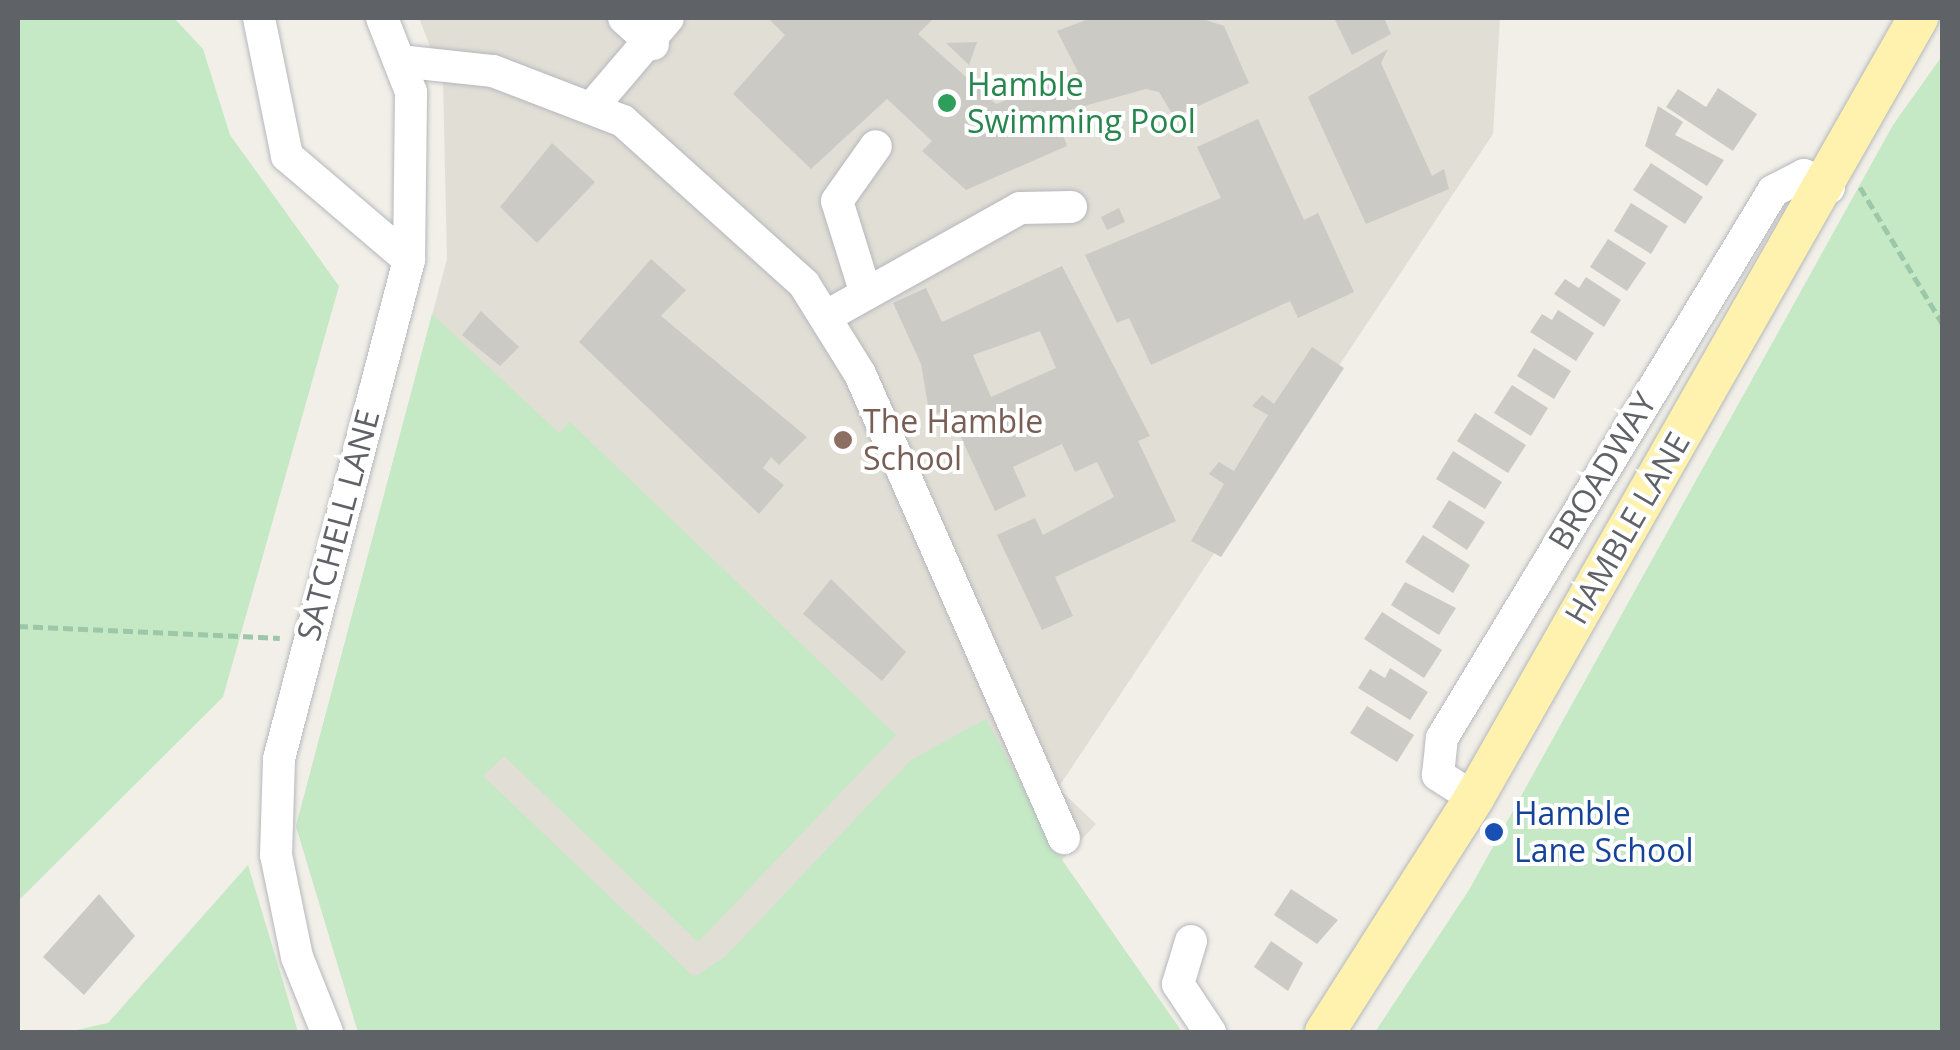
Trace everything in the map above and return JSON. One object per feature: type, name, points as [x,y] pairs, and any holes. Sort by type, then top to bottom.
[{"type":"main road","name":"HAMBLE LANE","points":[[1325,1032],[1474,798],[1837,173],[1918,18]]},
{"type":"street","points":[[260,18],[287,156],[409,260]]},
{"type":"street","name":"SATCHELL LANE","points":[[327,1032],[298,957],[276,855],[279,760],[409,260],[411,92],[382,18]]},
{"type":"street","points":[[594,105],[660,30],[624,18]]},
{"type":"street","points":[[399,61],[494,71],[594,105],[804,284],[860,374],[1064,838]]},
{"type":"street","points":[[866,294],[837,201],[876,146]]},
{"type":"street","name":"BROADWAY","points":[[1474,798],[1438,775],[1442,738],[1772,191],[1804,174],[1837,173]]},
{"type":"street","points":[[825,317],[1020,208],[1070,206]]},
{"type":"street","points":[[1192,941],[1178,984],[1210,1032]]},
{"type":"path","points":[[1837,173],[1942,322]]},
{"type":"path","points":[[18,626],[308,639]]},
{"type":"shaded area","name":"The Hamble School","points":[[419,18],[1500,18],[1493,134],[1058,788],[1096,824],[1062,860],[1182,1032],[358,1032],[296,826],[447,259],[443,80]]},
{"type":"green space","points":[[18,18],[174,18],[203,49],[230,135],[339,286],[223,697],[18,901]]},
{"type":"green space","points":[[1942,56],[1942,1032],[1375,1032],[1469,890],[1893,125]]},
{"type":"green space","points":[[432,314],[559,433],[570,422],[896,735],[698,942],[504,756],[483,776],[694,977],[725,957],[911,760],[986,719],[1062,860],[1182,1032],[358,1032],[296,826]]},
{"type":"green space","points":[[248,865],[298,1032],[68,1032],[108,1023]]},
{"type":"building","points":[[768,18],[934,18],[918,34],[996,104],[1078,72],[1057,31],[1091,18],[1200,18],[1224,26],[1249,83],[1174,117],[1159,92],[1146,89],[1055,114],[1067,146],[966,190],[922,151],[932,141],[887,99],[811,169],[733,94],[785,35]]},
{"type":"building","points":[[1334,18],[1384,18],[1391,34],[1352,55]]},
{"type":"building","points":[[977,42],[969,65],[946,43]]},
{"type":"building","points":[[1388,49],[1381,63],[1432,176],[1444,169],[1449,189],[1366,224],[1308,97]]},
{"type":"building","points":[[1718,88],[1757,114],[1733,151],[1666,107],[1678,89],[1706,107]]},
{"type":"building","points":[[1658,106],[1683,122],[1675,135],[1724,160],[1707,186],[1645,146]]},
{"type":"building","points":[[1258,119],[1304,220],[1318,213],[1354,292],[1298,318],[1290,301],[1151,365],[1129,318],[1117,323],[1085,255],[1221,198],[1197,147]]},
{"type":"building","points":[[552,143],[595,182],[537,243],[500,207]]},
{"type":"building","points":[[1651,163],[1703,197],[1685,224],[1633,190]]},
{"type":"building","points":[[1631,203],[1668,226],[1651,254],[1614,231]]},
{"type":"building","points":[[1119,208],[1125,222],[1107,230],[1101,217]]},
{"type":"building","points":[[1608,239],[1646,263],[1627,291],[1590,267]]},
{"type":"building","points":[[651,259],[686,290],[661,316],[807,437],[779,465],[771,457],[763,468],[784,485],[759,514],[579,342]]},
{"type":"building","points":[[1062,266],[1150,436],[1138,441],[1176,521],[1055,577],[1073,616],[1042,630],[997,535],[1035,518],[1043,535],[1114,497],[1097,462],[1075,472],[1062,444],[1013,467],[1026,496],[995,511],[958,431],[950,435],[940,412],[930,417],[921,364],[893,303],[926,288],[942,322]],"holes":[[[1040,331],[1056,368],[991,397],[973,355]]]},
{"type":"building","points":[[1586,277],[1621,300],[1604,327],[1554,294],[1565,279],[1579,288]]},
{"type":"building","points":[[1558,310],[1594,333],[1576,361],[1530,332],[1542,314],[1552,320]]},
{"type":"building","points":[[481,311],[519,347],[500,366],[462,335]]},
{"type":"building","points":[[1312,347],[1344,368],[1221,557],[1191,541],[1224,484],[1209,474],[1219,462],[1234,471],[1268,415],[1252,406],[1262,395],[1274,404]]},
{"type":"building","points":[[1534,348],[1571,371],[1554,399],[1517,376]]},
{"type":"building","points":[[1512,385],[1548,408],[1531,436],[1494,413]]},
{"type":"building","points":[[1475,413],[1526,445],[1508,473],[1457,441]]},
{"type":"building","points":[[1453,451],[1502,482],[1485,509],[1436,479]]},
{"type":"building","points":[[1449,500],[1485,522],[1467,550],[1432,527]]},
{"type":"building","points":[[1423,535],[1470,565],[1453,593],[1405,562]]},
{"type":"building","points":[[831,579],[906,652],[882,681],[803,614]]},
{"type":"building","points":[[1405,582],[1456,608],[1439,635],[1391,605]]},
{"type":"building","points":[[1382,612],[1442,650],[1424,678],[1364,639]]},
{"type":"building","points":[[1390,668],[1428,692],[1410,720],[1358,688],[1370,669],[1385,678]]},
{"type":"building","points":[[1367,706],[1414,735],[1397,762],[1350,733]]},
{"type":"building","points":[[1291,889],[1338,920],[1317,944],[1274,915]]},
{"type":"building","points":[[99,894],[135,936],[84,995],[43,957]]},
{"type":"building","points":[[1271,941],[1303,963],[1288,991],[1254,967]]},
{"type":"place","name":"Hamble Swimming Pool","points":[[947,103]]},
{"type":"place","name":"The Hamble School","points":[[843,440]]},
{"type":"place","name":"Hamble Lane School","points":[[1494,832]]}]
